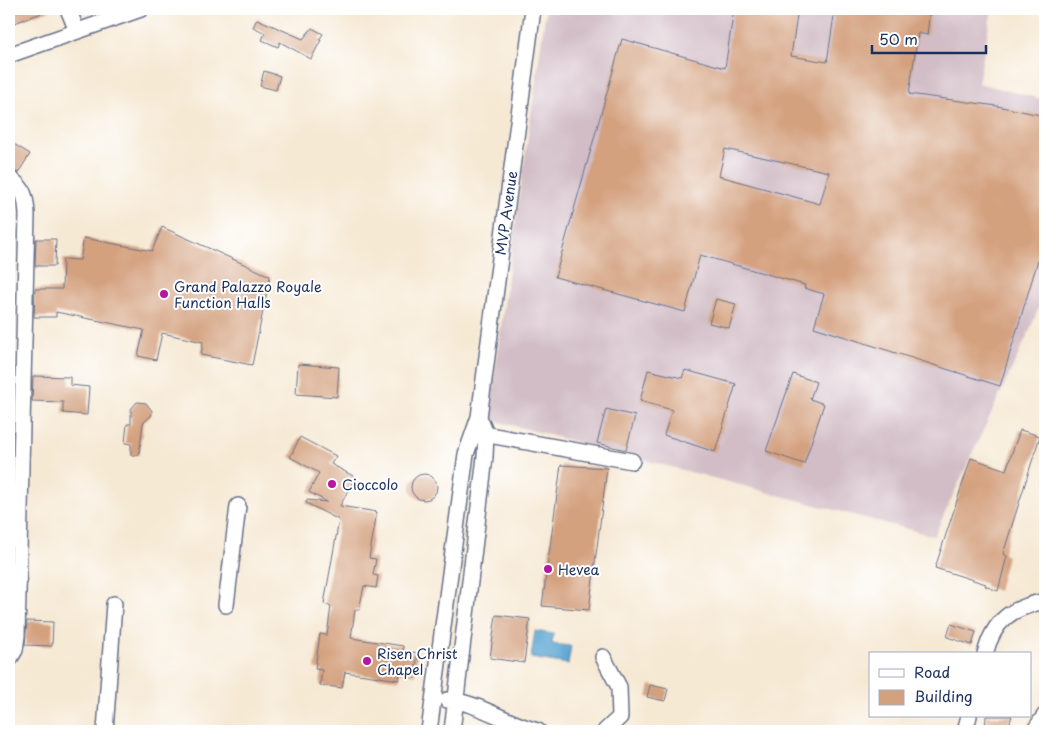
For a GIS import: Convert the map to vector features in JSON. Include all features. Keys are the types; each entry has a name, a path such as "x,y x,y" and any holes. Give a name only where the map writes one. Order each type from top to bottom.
{"street":[{"path":"68,9 77,31"},
{"path":"9,55 141,9"},
{"name":"MVP Avenue","path":"452,731 485,457 480,428 533,9"},
{"path":"9,178 20,185 24,192 27,208 17,636 14,650 9,660"},
{"path":"480,428 632,461"},
{"name":"MVP Avenue","path":"429,731 466,454 480,428"},
{"path":"466,454 485,457"},
{"path":"226,605 238,506"},
{"path":"986,652 997,626 1011,612 1045,600"},
{"path":"105,731 114,604"},
{"path":"441,630 464,633"},
{"path":"603,657 619,688 620,717 605,731"},
{"path":"433,699 456,700 538,731"},
{"path":"1034,731 1045,715"},
{"path":"965,731 968,718"}],"shaded area":[{"path":"546,9 992,9 978,83 1045,100 1045,292 1029,332 934,536 488,419"}],"water":[{"path":"535,631 553,634 552,644 571,646 568,664 531,658"}],"building":[{"path":"9,9 49,9 50,10 9,25"},
{"path":"734,9 798,9 791,56 827,62 835,9 930,9 927,35 918,33 909,94 997,106 1045,116 1045,237 1000,386 814,327 824,294 804,288 805,285 700,255 685,312 555,277 622,39 725,68","holes":["725,149 829,172 820,204 719,176"]},
{"path":"257,19 303,39 312,28 323,34 311,59 280,42 278,47 262,40 265,33 253,27"},
{"path":"264,71 280,76 276,90 260,86"},
{"path":"9,141 30,154 18,173 9,169"},
{"name":"Grand Palazzo Royale Function Halls","path":"162,227 270,276 252,365 201,355 203,342 162,333 156,360 138,356 144,330 56,312 56,317 34,317 35,289 62,289 63,259 80,260 84,238 152,251"},
{"path":"36,239 56,239 55,266 35,266"},
{"path":"716,299 736,304 729,328 709,323"},
{"path":"298,364 339,367 337,397 296,394"},
{"path":"648,370 682,378 685,370 736,384 715,452 664,435 672,410 640,401"},
{"path":"793,374 816,382 810,399 824,404 804,464 766,451"},
{"path":"33,376 70,377 70,385 89,387 87,415 63,413 63,402 32,401"},
{"path":"137,402 146,403 152,411 151,416 143,423 139,455 131,455 131,444 125,443 127,424 131,424 131,409"},
{"path":"606,409 635,416 626,450 597,443"},
{"path":"1020,430 1040,436 1003,554 1007,556 998,591 985,586 986,584 935,568 971,458 1006,470"},
{"path":"300,437 336,456 331,464 355,477 340,506 377,512 369,558 376,559 373,575 378,576 376,588 364,586 359,610 355,610 351,638 403,646 403,651 418,653 415,675 400,672 399,680 345,672 342,688 320,685 322,670 315,669 320,634 327,635 331,606 324,604 339,520 306,503 307,500 327,502 309,492 319,473 290,457"},
{"path":"561,465 607,468 589,610 542,606"},
{"path":"424,474 434,477 437,487 434,497 424,500 414,497 411,487 414,477"},
{"path":"496,615 530,619 524,663 490,658"},
{"path":"27,621 53,622 52,646 25,645"},
{"path":"951,624 976,632 972,645 947,637"},
{"path":"650,685 668,689 665,701 647,697"},
{"path":"986,718 1011,718 1007,731 985,730"}],"place":[{"name":"Grand Palazzo Royale Function Halls","path":"164,294"},
{"name":"Cioccolo","path":"332,484"},
{"name":"Hevea","path":"548,569"},
{"name":"Risen Christ Chapel","path":"367,661"}]}
